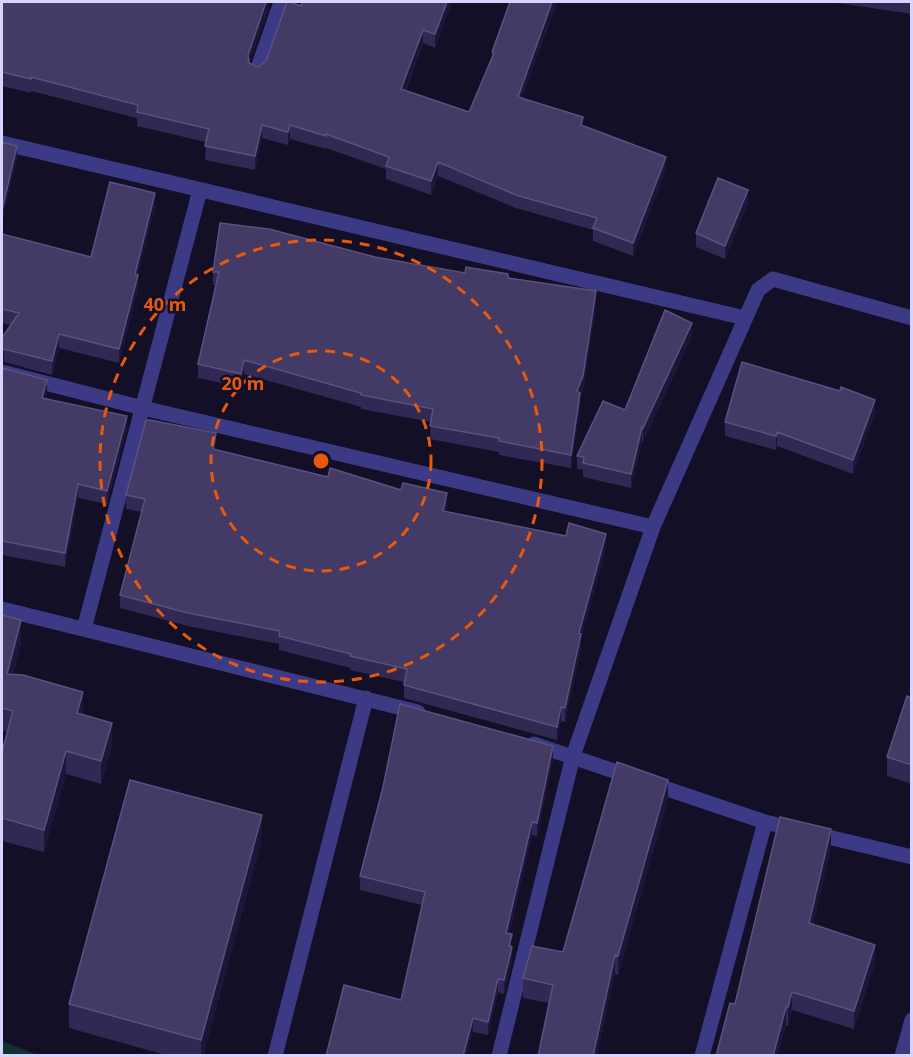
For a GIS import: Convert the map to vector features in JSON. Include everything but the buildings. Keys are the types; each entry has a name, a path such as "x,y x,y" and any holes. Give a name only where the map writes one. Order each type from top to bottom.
{"street":[{"path":"257,71 281,2"},
{"path":"2,143 745,318"},
{"path":"84,629 200,190"},
{"path":"499,1056 573,756 653,527 758,290 773,279 912,318"},
{"path":"2,372 143,408 653,527"},
{"path":"2,609 433,716"},
{"path":"275,1056 366,698"},
{"path":"523,741 765,822 912,857"},
{"path":"702,1056 765,822"},
{"path":"902,1056 912,1020"}],"green space":[{"path":"2,1041 38,1055 2,1055"}]}
